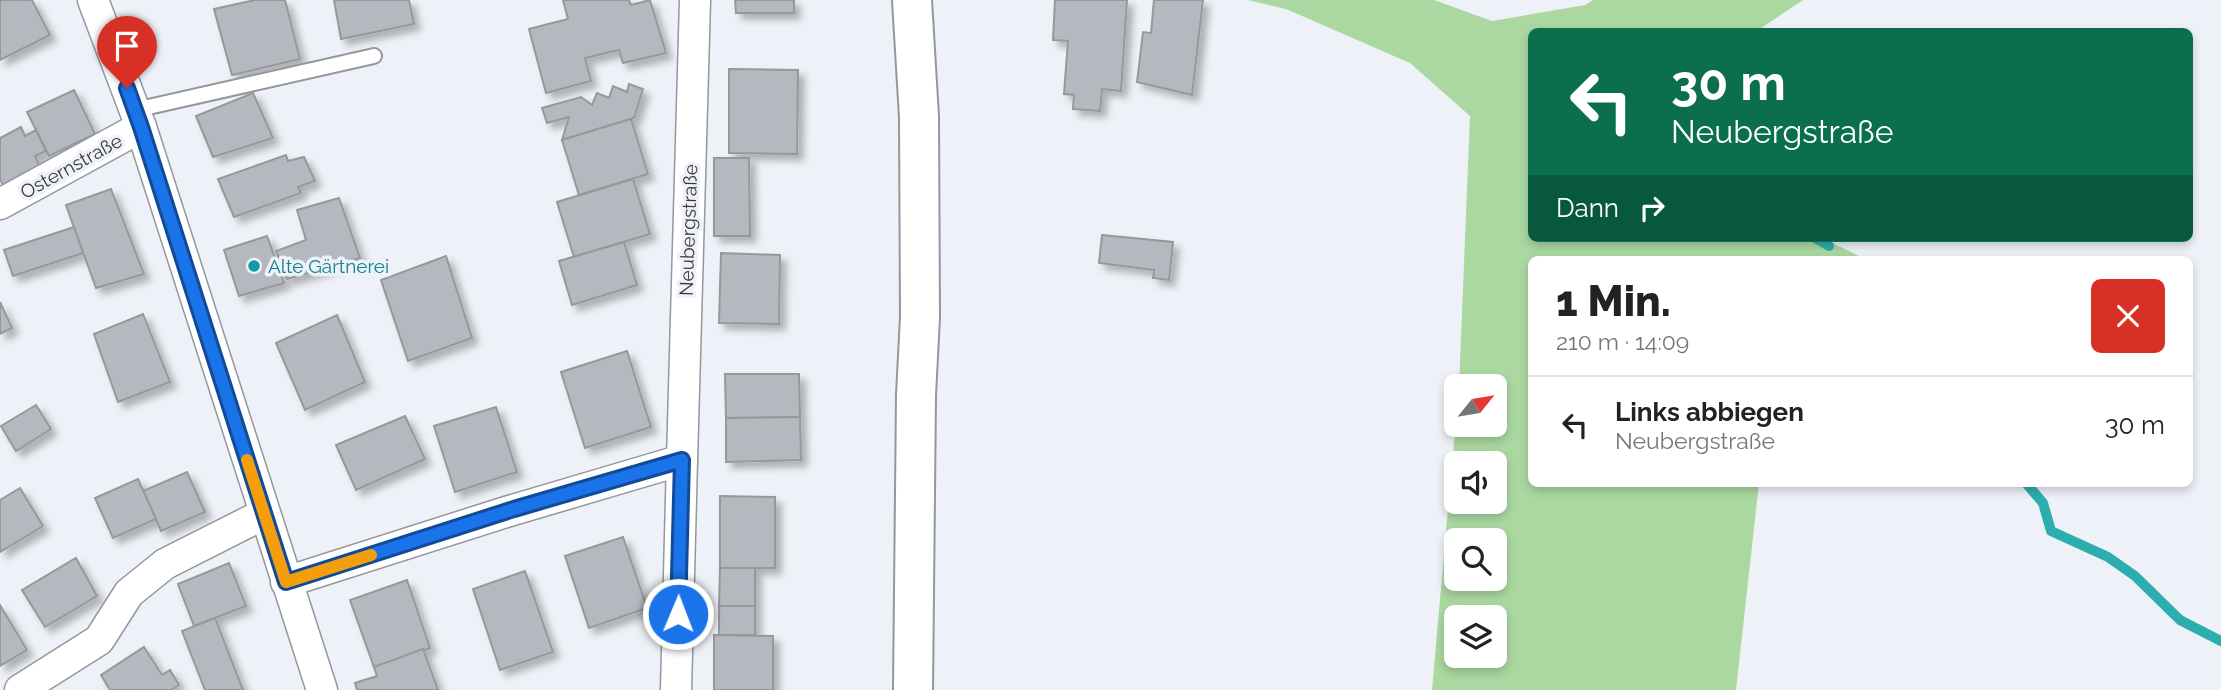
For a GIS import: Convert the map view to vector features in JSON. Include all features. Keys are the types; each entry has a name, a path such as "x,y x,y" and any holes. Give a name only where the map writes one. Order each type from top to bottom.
{"main road":[{"path":"912,0 919,117 920,317 916,395 913,690"}],"street":[{"path":"93,0 138,118 322,690"},
{"name":"Neubergstraße","path":"676,690 695,0"},
{"name":"Osternstraße","path":"0,205 138,118"},
{"path":"286,582 514,509 682,460"},
{"path":"20,690 99,640 129,593 165,564 264,514"}],"lane":[{"path":"138,118 374,56"}],"green space":[{"path":"1248,0 1434,0 1492,21 1585,5 1593,0 1803,0 1761,28 1528,28 1528,242 1830,242 1859,256 1528,256 1528,487 1759,487 1736,690 1432,690 1444,554 1444,591 1507,591 1507,528 1446,528 1448,514 1507,514 1507,451 1453,451 1454,438 1507,438 1507,374 1460,374 1470,116 1410,63 1286,9"}],"building":[{"path":"32,0 50,35 0,60 0,1"},
{"path":"255,0 285,0 300,59 232,75 214,9"},
{"path":"334,0 409,0 414,24 341,39"},
{"path":"563,0 629,0 631,5 650,0 666,53 623,63 619,50 585,58 591,81 546,93 529,29 568,19"},
{"path":"735,0 794,0 794,13 736,13"},
{"path":"1055,0 1127,0 1121,91 1102,89 1100,111 1073,109 1074,95 1064,94 1068,41 1053,40"},
{"path":"1154,0 1203,0 1192,95 1137,82 1143,32 1151,33"},
{"path":"729,69 798,70 797,154 729,153"},
{"path":"629,84 643,89 634,118 562,140 569,117 547,123 542,108 581,97 592,105 597,93 609,98 613,86 627,92"},
{"path":"74,90 95,134 49,156 27,112"},
{"path":"253,93 273,138 213,157 196,116"},
{"path":"631,119 648,174 579,195 562,140"},
{"path":"21,127 25,136 36,130 46,151 35,156 40,167 3,185 0,179 0,138"},
{"path":"286,155 288,161 304,157 315,181 298,187 301,193 234,217 218,179"},
{"path":"714,158 749,158 750,236 714,236"},
{"path":"633,179 650,234 574,257 557,202"},
{"path":"111,189 144,274 96,288 66,205"},
{"path":"339,198 360,258 287,279 276,251 306,240 297,210"},
{"path":"74,227 83,253 13,276 4,250"},
{"path":"1102,235 1173,242 1169,280 1153,278 1154,270 1099,263"},
{"name":"Alte Gärtnerei","path":"267,236 284,283 239,296 224,250"},
{"path":"624,242 637,285 572,305 559,261"},
{"path":"721,253 780,255 779,324 719,323"},
{"path":"446,256 472,338 408,361 381,280"},
{"path":"0,302 12,328 0,334"},
{"path":"143,314 170,382 118,402 94,334"},
{"path":"337,315 365,382 305,410 276,343"},
{"path":"627,351 651,427 585,448 561,372"},
{"path":"725,374 799,374 800,417 726,418"},
{"path":"36,405 51,429 16,451 1,426"},
{"path":"496,407 517,472 455,492 434,426"},
{"path":"405,416 425,459 356,490 336,445"},
{"path":"800,417 801,460 726,462 726,418"},
{"path":"187,472 205,512 161,531 143,491"},
{"path":"138,479 156,519 113,538 95,498"},
{"path":"20,488 43,526 0,552 0,500"},
{"path":"720,496 775,497 775,568 720,568"},
{"path":"623,537 647,608 589,628 565,556"},
{"path":"76,558 97,596 45,627 22,590"},
{"path":"229,563 246,606 194,626 178,584"},
{"path":"720,568 755,568 755,606 719,606"},
{"path":"525,571 553,652 500,670 473,589"},
{"path":"407,580 430,648 374,667 350,600"},
{"path":"0,605 27,650 0,666"},
{"path":"719,606 755,606 755,635 719,635"},
{"path":"215,618 243,690 205,690 182,631"},
{"path":"714,635 773,636 773,690 714,690"},
{"path":"144,647 162,675 170,670 179,685 171,690 110,690 101,675"},
{"path":"423,649 438,690 357,690 355,683 377,676 374,667"}],"waterway":[{"path":"1822,242 1829,246"},
{"path":"2029,487 2043,503 2051,531 2108,557 2135,576 2180,620 2221,641"}],"slow traffic":[{"path":"247,460 286,582 371,555"}],"place":[{"name":"Alte Gärtnerei","path":"254,266"}],"route":[{"path":"127,88 286,582 514,509 682,460 678,614"}]}
